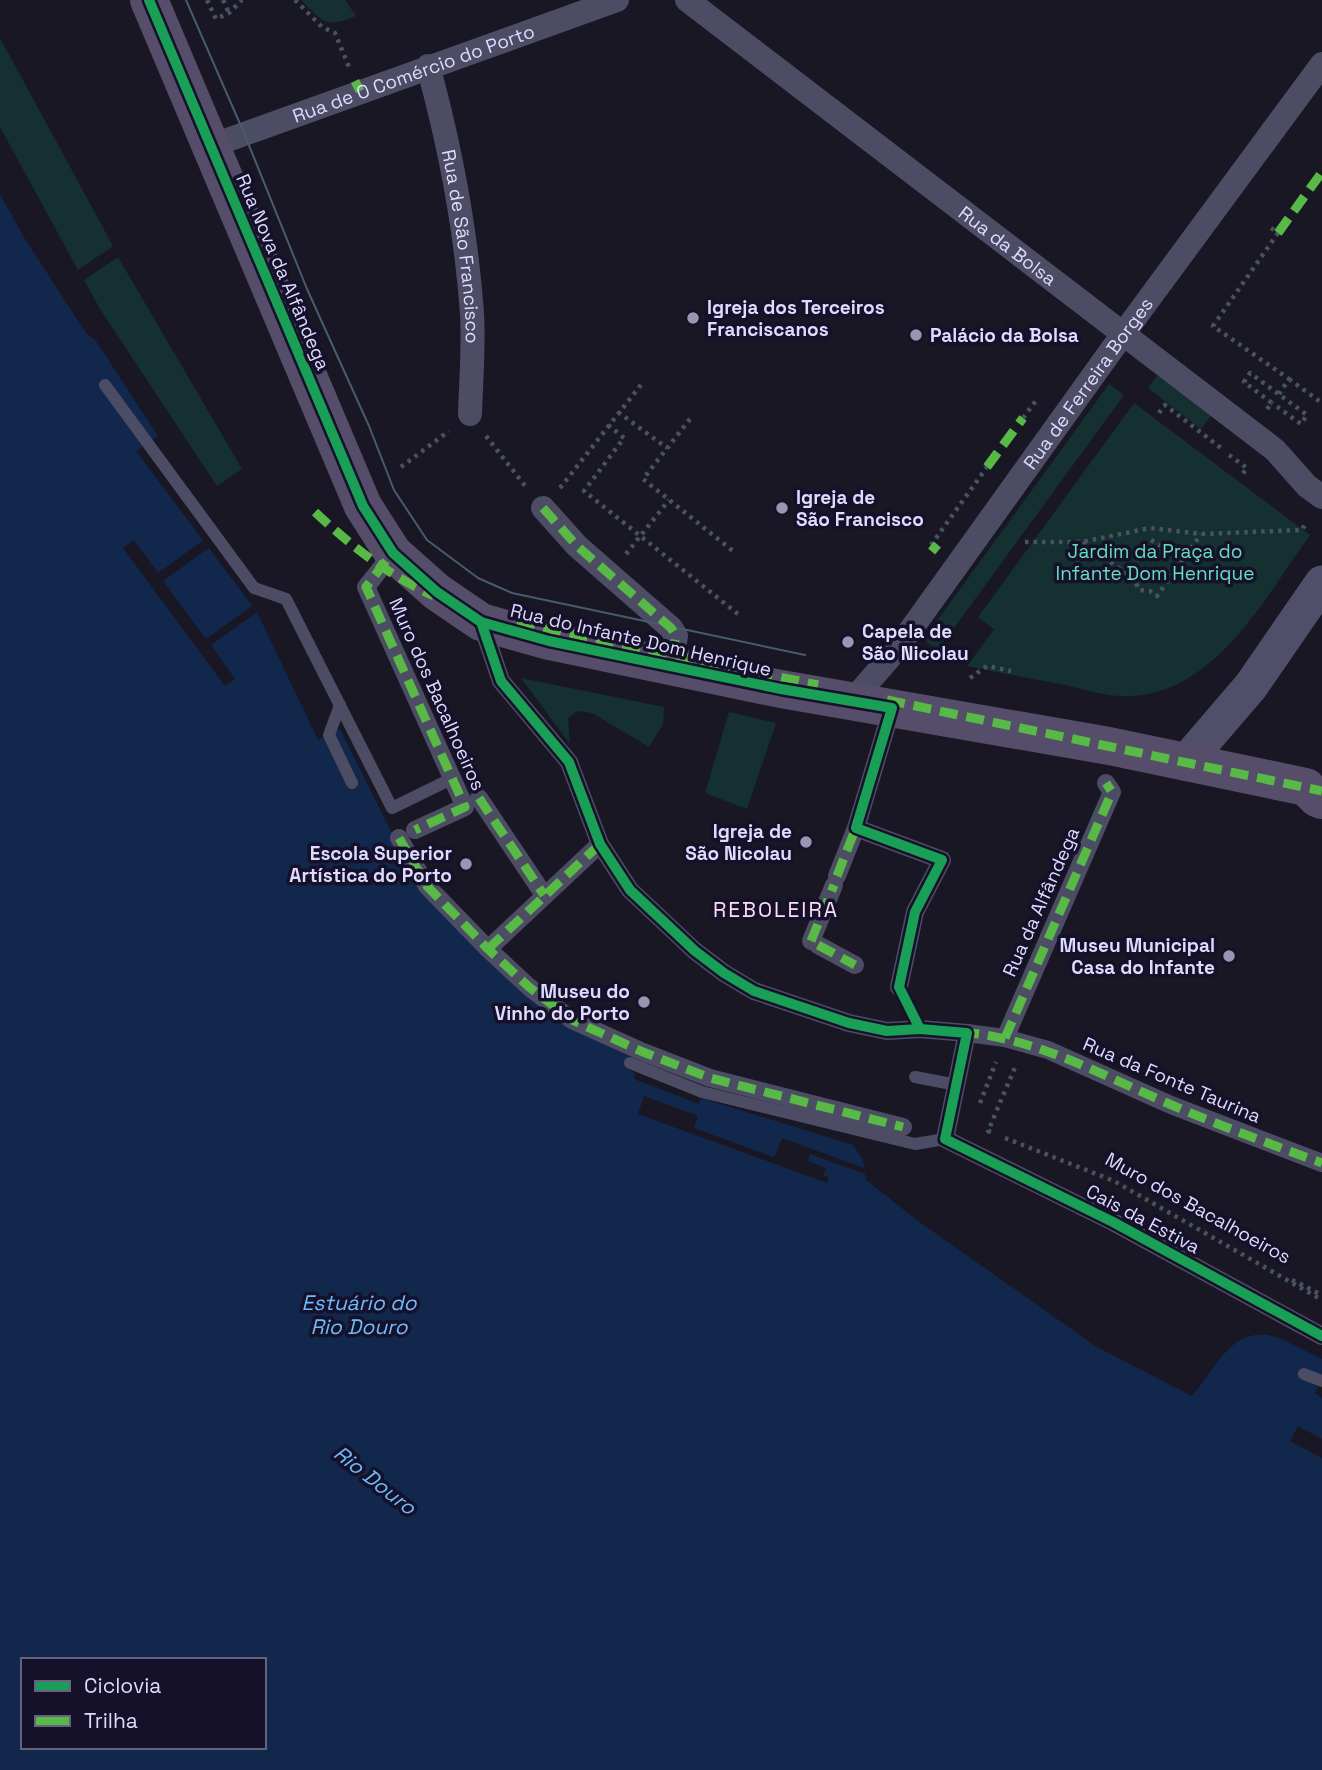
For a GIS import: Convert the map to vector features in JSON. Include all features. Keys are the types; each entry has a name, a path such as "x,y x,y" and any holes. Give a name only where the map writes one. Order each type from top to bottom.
{"main road":[{"name":"Rua Nova da Alfândega","path":"149,0 363,506 393,553"},
{"name":"Rua do Infante Dom Henrique","path":"393,553 437,592 481,622 549,641 781,690 1109,746 1317,788"},
{"path":"1185,763 1251,686 1322,583"}],"street":[{"name":"Rua de O Comércio do Porto","path":"211,146 357,86 431,74 617,0"},
{"name":"Rua da Bolsa","path":"687,0 1275,450 1307,486 1322,497"},
{"name":"Rua de Ferreira Borges","path":"852,701 897,649 1123,334 1322,64"},
{"name":"Rua de São Francisco","path":"431,74 447,93 473,225 471,232"},
{"name":"Rua de São Francisco","path":"431,74 452,172 471,302 470,414"},
{"path":"543,508 577,546 671,628 676,636 670,666"},
{"name":"Muro dos Bacalhoeiros","path":"393,553 366,587 465,807 407,834 427,886 529,987 572,1020 710,1078 903,1127"},
{"name":"Rua da Fonte Taurina","path":"481,622 501,681 569,762 600,844 630,890 695,951 724,973 754,991 849,1023 887,1031 920,1029 1005,1038 1048,1050 1171,1105 1322,1163"},
{"path":"858,967 814,943 856,828 892,708"},
{"name":"Rua da Alfândega","path":"1005,1038 1112,792 1106,783"},
{"path":"479,798 544,895"},
{"path":"856,828 942,860 915,912 899,987"},
{"path":"488,948 600,844"},
{"path":"946,1139 967,1033"},
{"name":"Cais da Estiva","path":"946,1139 1113,1222 1322,1336"}],"lane":[{"path":"104,385 254,588 286,599 392,808 451,779"},
{"path":"340,705 329,735 352,783"},
{"path":"630,1063 702,1092 915,1144 946,1139"},
{"path":"915,1077 957,1085"},
{"path":"1304,1374 1322,1381"}],"path":[{"path":"207,0 216,19 229,13 242,0"},
{"path":"223,0 229,13"},
{"path":"295,0 322,27 335,33 357,86"},
{"path":"1271,228 1278,233 1213,326 1322,402"},
{"path":"1250,373 1307,415 1301,424 1272,403 1244,382 1250,373"},
{"path":"1279,394 1289,379"},
{"path":"559,489 644,381"},
{"path":"1023,418 1038,398"},
{"path":"1267,409 1272,403"},
{"path":"1159,413 1165,405 1247,468 1241,476"},
{"path":"618,412 667,448"},
{"path":"401,467 470,414"},
{"path":"690,419 643,479 733,551"},
{"path":"608,425 624,438 583,491 738,614"},
{"path":"495,448 543,508"},
{"path":"931,545 987,467"},
{"path":"626,555 669,499"},
{"path":"1025,542 1082,542 1150,528 1201,534 1302,530 1305,524"},
{"path":"1150,528 1152,540 1158,545 1170,546 1174,556 1182,561"},
{"path":"1082,542 1134,579 1139,590 1150,591 1157,596 1201,534"},
{"path":"1127,575 1152,540"},
{"path":"970,678 987,666 1011,671"},
{"path":"968,1150 1005,1038"}],"green space":[{"path":"301,0 345,0 356,16 337,22 325,21"},
{"path":"0,38 113,246 78,270 0,127"},
{"path":"118,257 242,469 217,486 100,309 84,280"},
{"path":"1159,373 1212,414 1201,429 1148,388"},
{"name":"Jardim da Praça do Infante Dom Henrique","path":"1109,384 1124,395 938,650 923,640"},
{"name":"Jardim da Praça do Infante Dom Henrique","path":"1134,403 1310,535 1232,642 1208,664 1181,682 1152,693 1119,696 967,666 994,629 978,617"},
{"path":"521,678 664,707 663,724 649,747 592,713 577,711 568,718 570,744"},
{"path":"729,712 776,723 747,809 705,793"}],"water":[{"name":"Estuário do Rio Douro","path":"0,194 25,239 86,333 96,341 158,436 136,451 257,612 318,740 340,729 420,889 567,1023 632,1058 628,1069 635,1073 634,1079 699,1104 701,1098 853,1145 863,1160 866,1180 918,1221 1097,1347 1192,1396 1232,1346 1254,1335 1279,1338 1322,1359 1322,1378 1315,1393 1322,1398 1322,1770 0,1770"}],"pier":[{"path":"205,539 210,547 163,581 206,639 252,606 257,612 211,645 235,679 225,686 123,548 134,540 158,573"},
{"path":"644,1096 698,1116 694,1128 774,1157 782,1138 864,1168 865,1174 810,1154 808,1161 826,1168 823,1175 829,1177 827,1183 638,1114"},
{"path":"1298,1426 1322,1439 1322,1458 1290,1441"}],"tram line":[{"path":"186,0 394,490 427,540 478,578 512,593 805,655"}],"marked path":[{"path":"355,81 360,91"},
{"path":"1278,233 1322,172"},
{"path":"987,467 1023,418"},
{"path":"543,508 577,546 671,628 676,636 671,662"},
{"path":"315,512 371,559 434,596"},
{"path":"931,545 938,551"},
{"path":"386,561 366,587 465,807 415,830"},
{"path":"517,622 818,685"},
{"path":"887,700 1322,791"},
{"path":"1005,1038 1112,792 1106,783"},
{"path":"479,798 544,895"},
{"path":"837,876 858,822"},
{"path":"399,838 427,886 529,987 572,1020 710,1078 903,1127"},
{"path":"488,949 600,844"},
{"path":"811,941 834,885"},
{"path":"818,945 855,965"},
{"path":"961,1032 1041,1049 1205,1119 1322,1163"}],"cycle path":[{"path":"149,0 363,506 393,553 437,592 481,622 549,641 781,689 892,708 856,828 942,860 915,912 899,987 920,1029"},
{"path":"481,622 501,681 569,762 600,844 630,890 695,951 754,991 849,1023 887,1031 920,1029 967,1033 945,1139 1113,1222 1322,1336"}],"place":[{"name":"Igreja dos Terceiros Franciscanos","path":"693,318"},
{"name":"Palácio da Bolsa","path":"916,335"},
{"name":"Igreja de São Francisco","path":"782,508"},
{"name":"Capela de São Nicolau","path":"848,642"},
{"name":"Igreja de São Nicolau","path":"806,842"},
{"name":"Escola Superior Artística do Porto","path":"466,864"},
{"name":"Museu Municipal Casa do Infante","path":"1229,956"},
{"name":"Museu do Vinho do Porto","path":"644,1002"}],"district":[{"name":"REBOLEIRA","path":"776,909"}],"water label":[{"name":"Rio Douro","path":"375,1480"}]}
